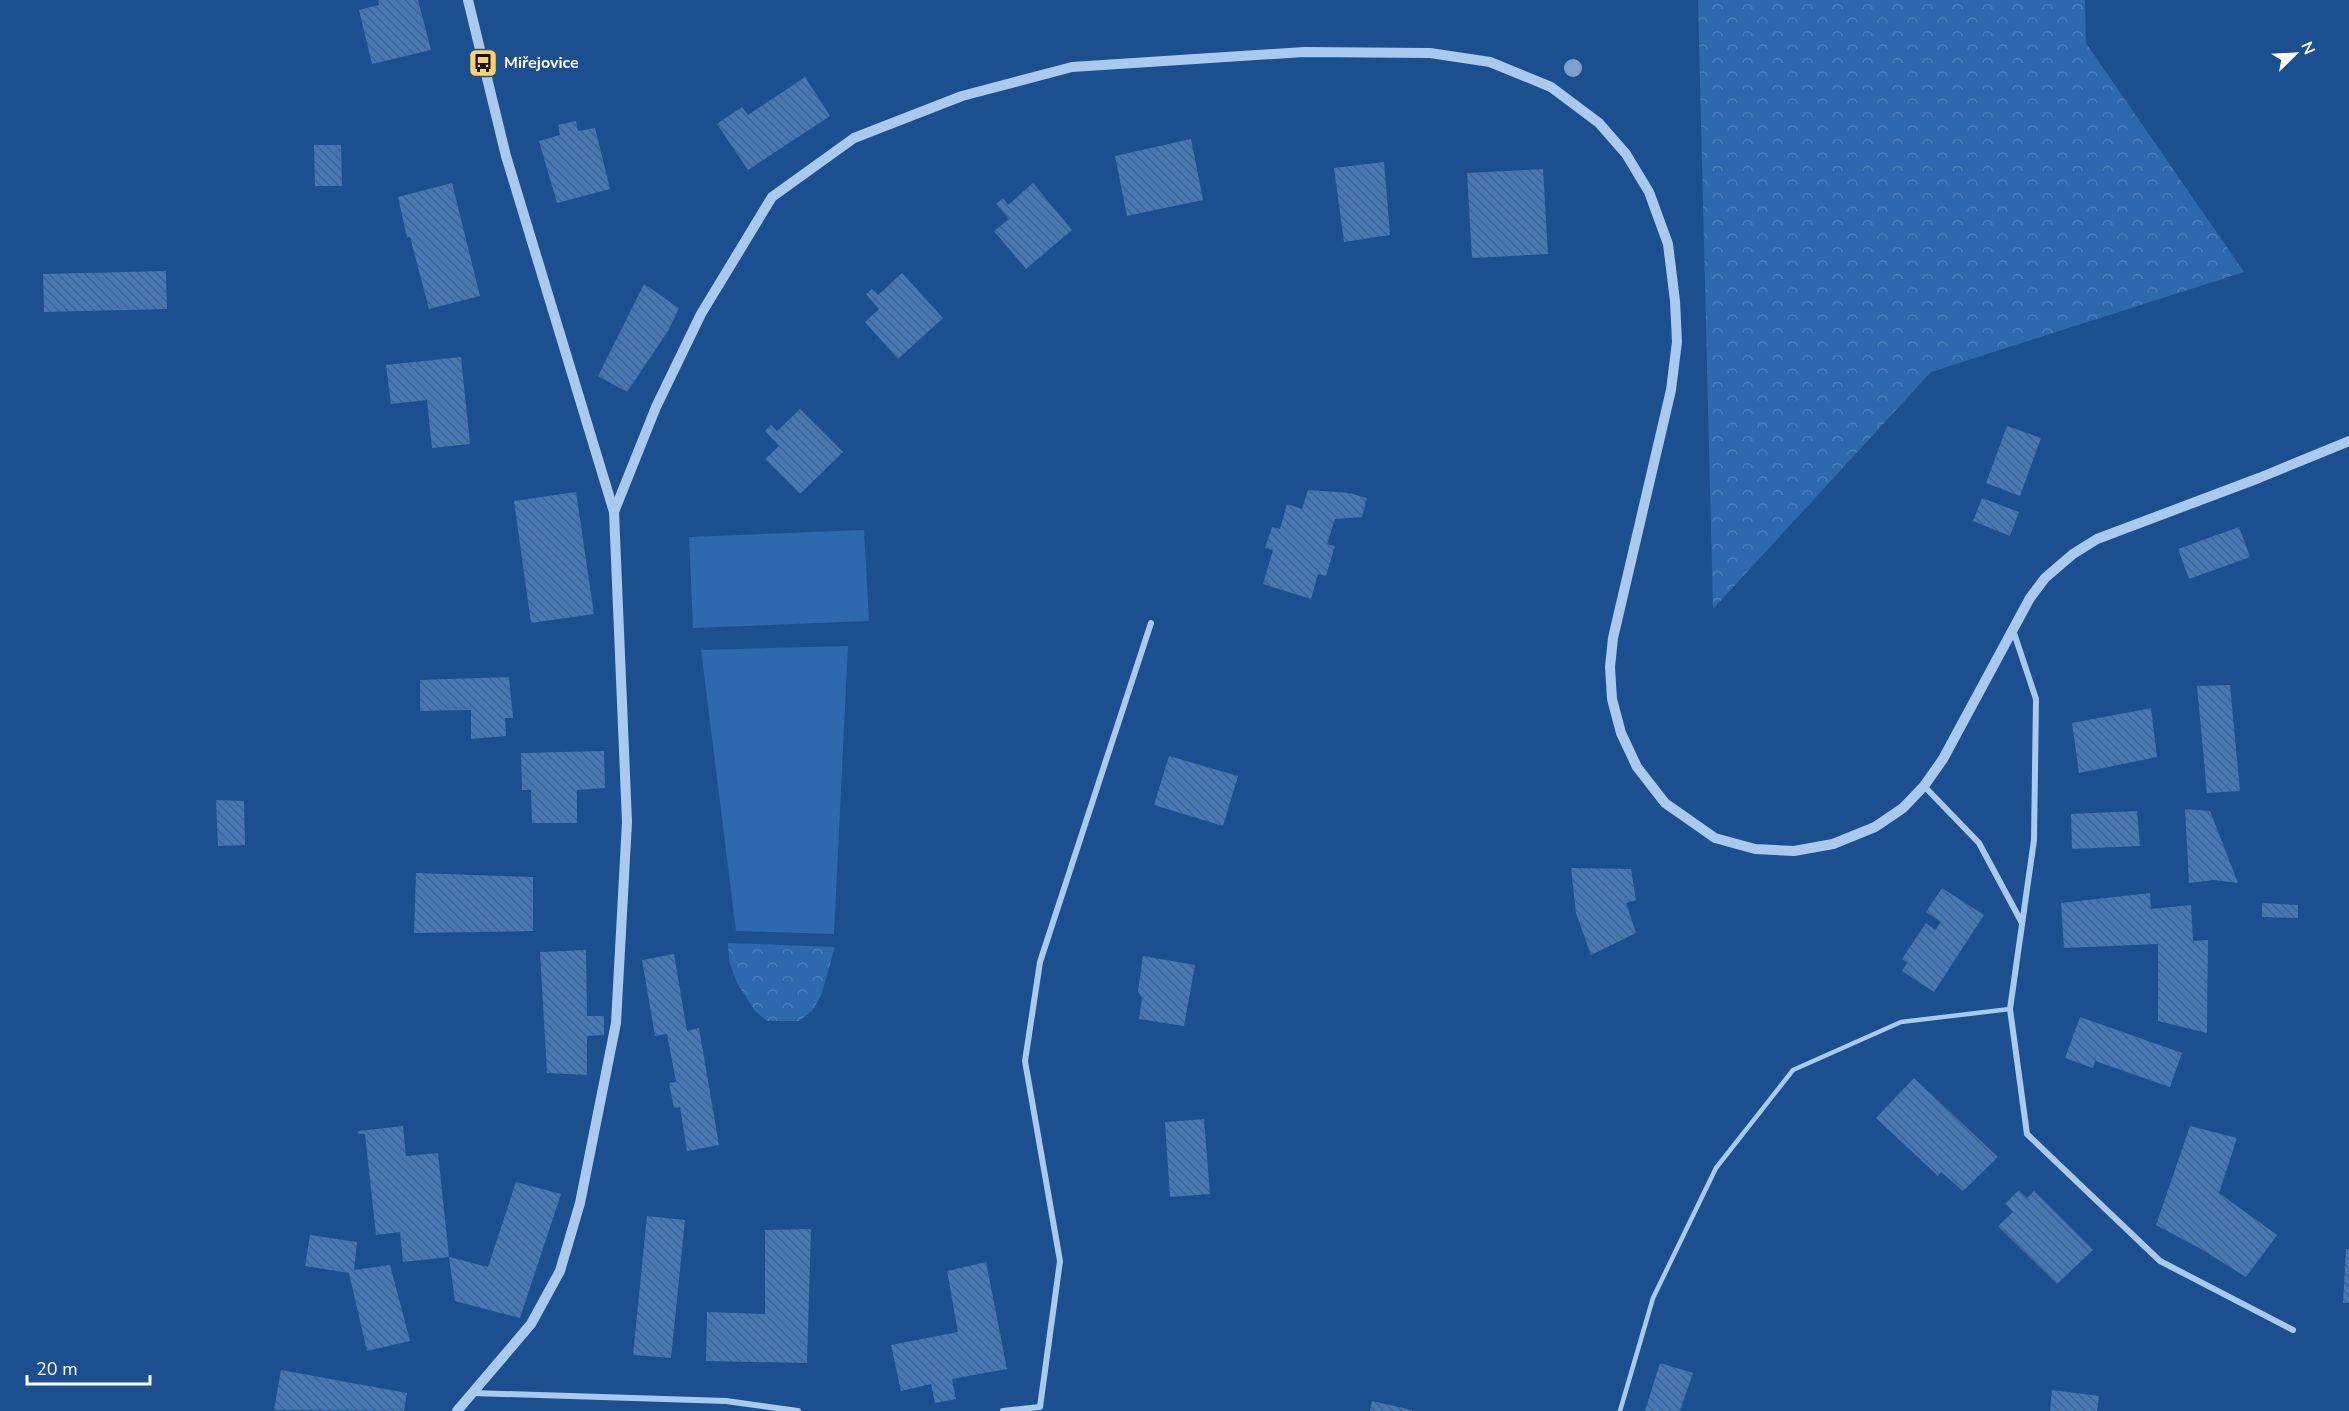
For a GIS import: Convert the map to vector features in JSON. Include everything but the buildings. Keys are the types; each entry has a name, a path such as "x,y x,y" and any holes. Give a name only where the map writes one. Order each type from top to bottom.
{"street":[{"path":"457,1411 531,1324 560,1270 580,1203 616,1023 627,822 614,512 506,156 468,0"},
{"path":"614,512 657,407 701,314 772,197 854,138 962,96 1072,67 1304,52 1430,53 1490,62 1551,87 1599,123 1626,154 1649,192 1668,244 1677,342 1671,390 1613,638 1610,668 1612,699 1621,733 1637,767 1665,803 1715,838 1755,849 1794,850 1833,844 1875,827 1903,807 1924,786 1943,759 2030,598 2045,578 2073,554 2097,539 2259,478 2349,441"},
{"path":"1003,1411 1040,1407 1060,1261 1025,1061 1040,962 1151,623"},
{"path":"2013,629 2036,699 2034,840 2010,1009 2027,1134 2160,1262 2293,1330"},
{"path":"1924,786 1979,843 2022,922"},
{"path":"472,1393 726,1401 798,1411"}],"lane":[{"path":"1620,1411 1653,1298 1716,1168 1793,1070 1901,1022 2010,1009"}],"green space":[{"path":"1698,0 2085,0 2086,43 2244,272 1931,372 1713,609"},
{"path":"864,530 869,621 693,628 689,537"},
{"path":"848,646 834,934 736,931 701,650"},
{"path":"728,943 835,947 821,996 812,1011 799,1021 767,1021 755,1011 737,983 729,961"}],"place":[{"name":"Miřejovice","path":"483,63"}]}
